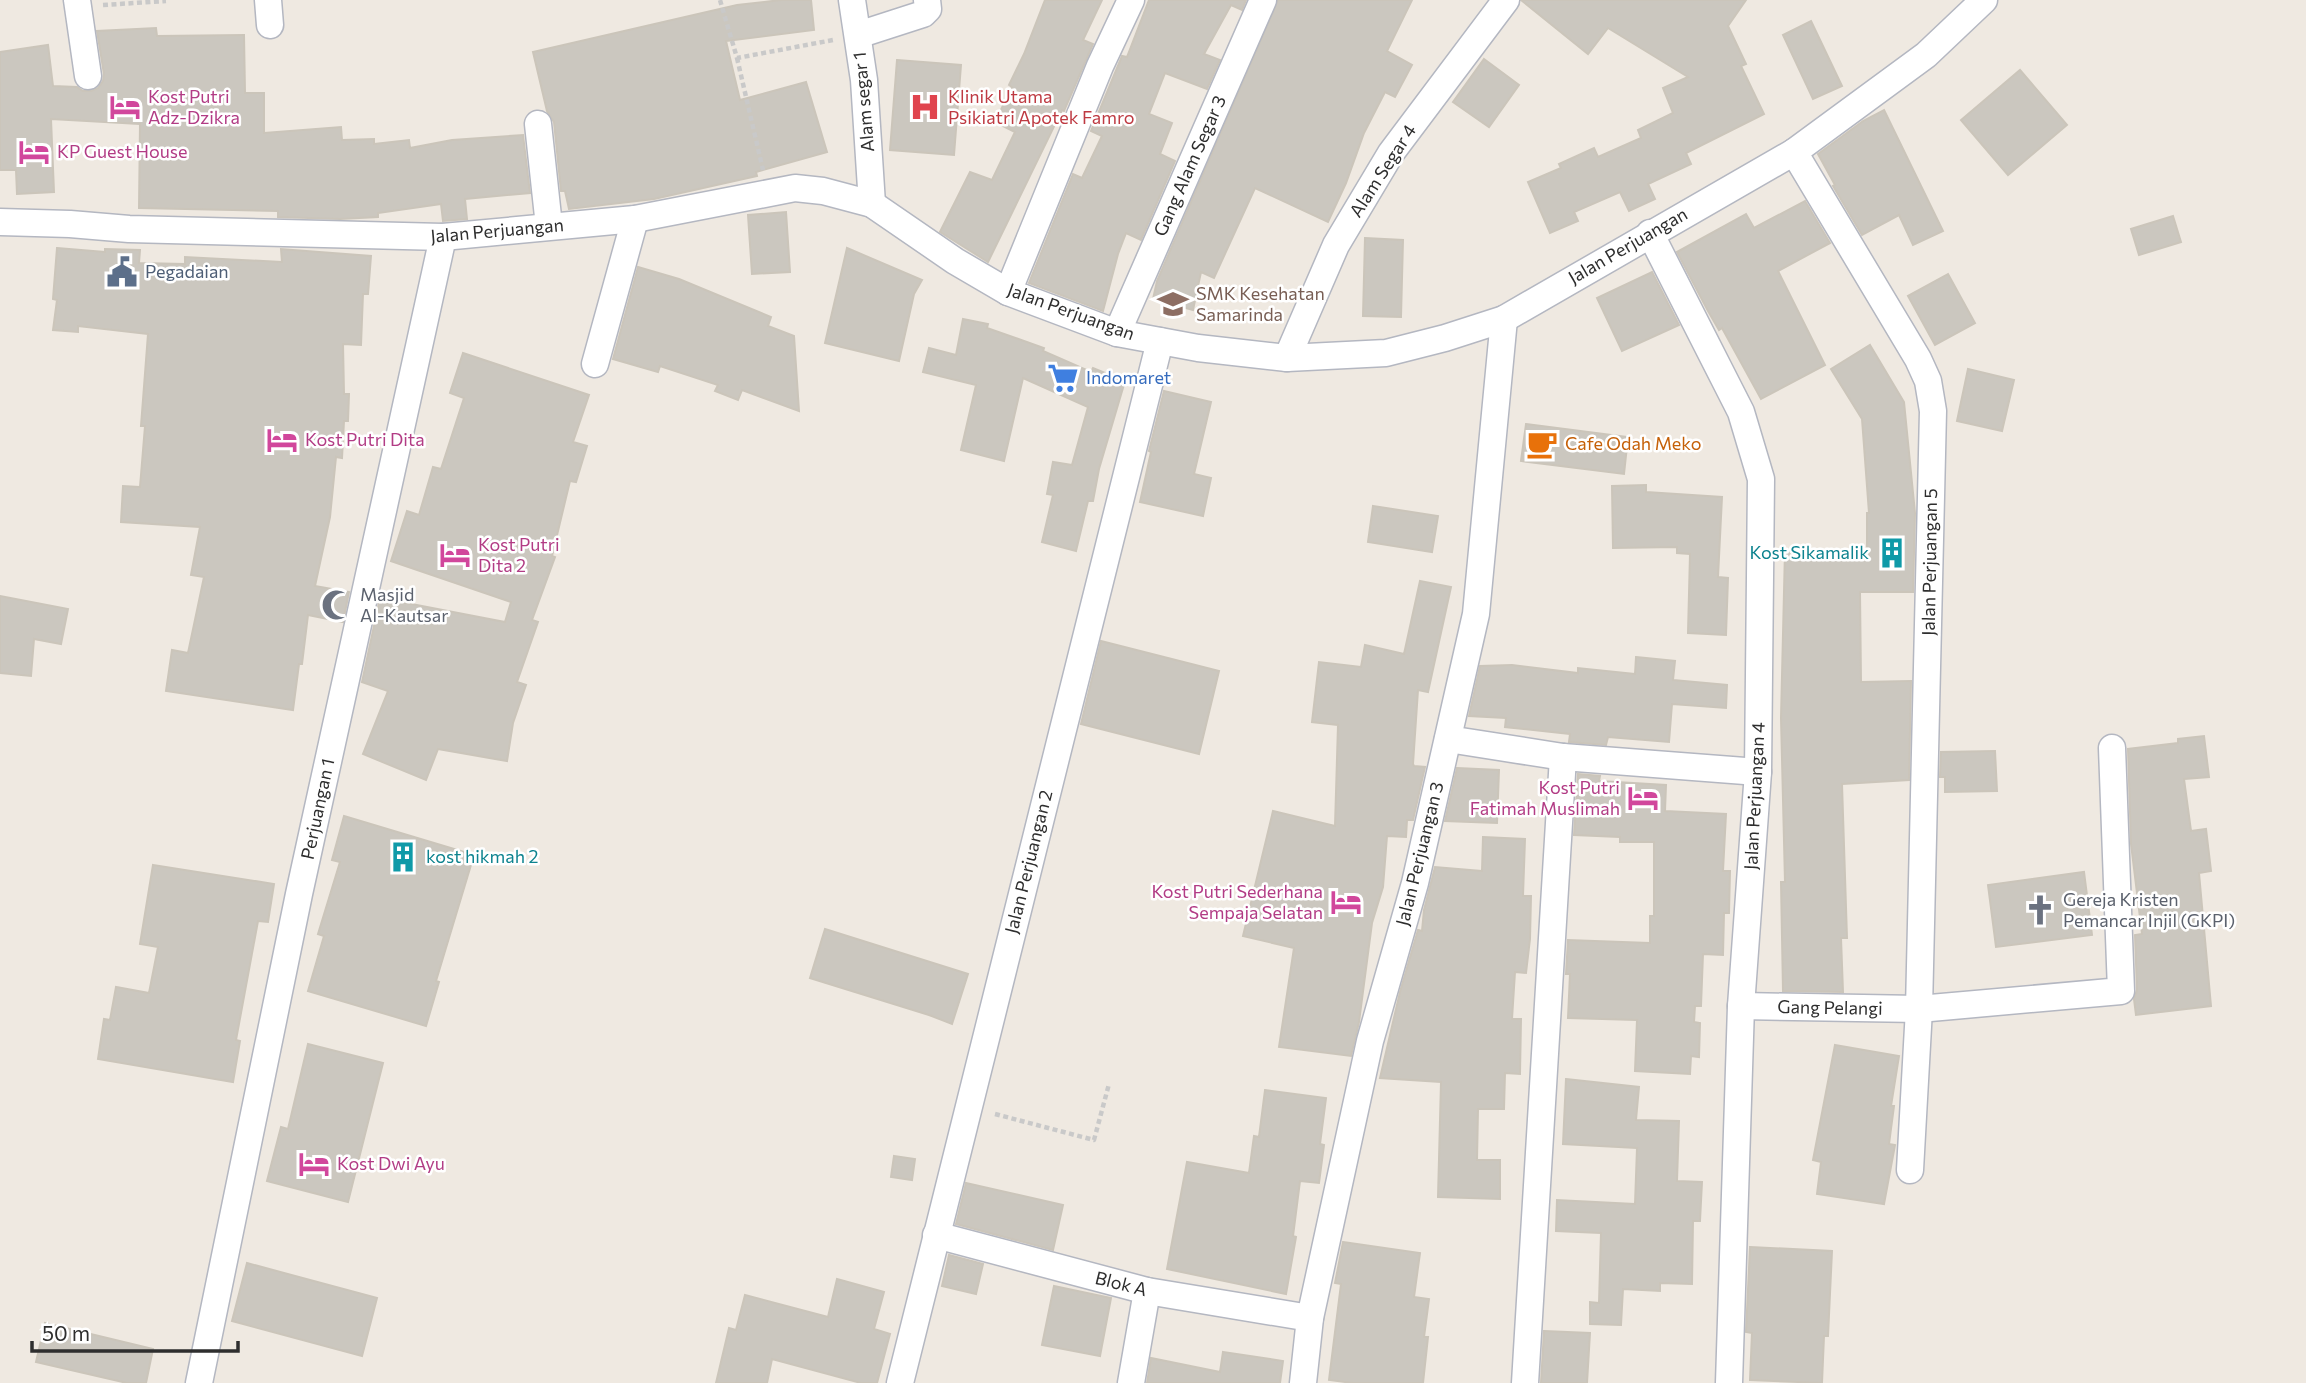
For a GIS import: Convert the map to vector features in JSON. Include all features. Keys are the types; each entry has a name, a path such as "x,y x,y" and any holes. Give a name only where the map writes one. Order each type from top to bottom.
{"street":[{"name":"Alam segar 1","path":"852,0 864,80 872,204"},
{"path":"858,35 923,14 928,9 928,0"},
{"path":"1008,292 1100,66 1131,0"},
{"name":"Gang Alam Segar 3","path":"1116,333 1263,0"},
{"name":"Alam Segar 4","path":"1287,358 1336,245 1391,152 1506,0"},
{"name":"Jalan Perjuangan","path":"0,222 143,229 443,237 635,219 768,191 795,188 872,204 955,261 1008,292 1116,333 1233,353 1287,358 1385,353 1504,319 1794,152 1926,55 1984,0"},
{"path":"77,3 88,76"},
{"path":"538,124 549,226"},
{"name":"Jalan Perjuangan 5","path":"1794,152 1918,359 1928,381 1933,411 1919,1009 1910,1170"},
{"path":"595,363 635,219"},
{"name":"Jalan Perjuangan 4","path":"1650,233 1741,412 1761,479 1758,772 1741,1006 1729,1383"},
{"name":"Perjuangan 1","path":"199,1383 299,894 443,237"},
{"name":"Jalan Perjuangan 3","path":"1303,1383 1310,1318 1370,1041 1415,883 1476,614 1504,319"},
{"name":"Jalan Perjuangan 2","path":"900,1383 1160,341"},
{"path":"1448,739 1563,757 1758,772"},
{"name":"Gang Pelangi","path":"1741,1006 1919,1009 2121,991 2112,748"},
{"path":"1525,1383 1563,757"},
{"name":"Blok A","path":"936,1235 1147,1291 1310,1318"},
{"path":"1131,1383 1147,1291"}],"path":[{"path":"720,0 737,58 768,191"},
{"path":"77,3 166,1"},
{"path":"737,58 858,35"},
{"path":"968,1107 1094,1140 1109,1084"}],"building":[{"path":"811,0 814,30 726,41 740,100 806,82 827,152 756,172 757,176 654,199 569,209 565,191 561,191 554,122 547,111 533,52 737,5"},
{"path":"1045,0 1102,0 1083,40 1093,44 1064,111 1062,110 988,262 940,232 970,172 992,180 1015,132 995,122 1012,87 1009,85"},
{"path":"1149,0 1246,0 1242,10 1231,5 1204,54 1220,60 1207,89 1165,73 1149,114 1172,123 1160,154 1175,161 1141,240 1126,233 1103,311 1029,283 1073,174 1082,178 1102,136 1091,131 1122,56 1127,57"},
{"path":"1278,0 1412,0 1387,51 1412,65 1395,97 1385,92 1364,133 1328,222 1255,188 1214,278 1201,272 1193,310 1153,299 1157,281"},
{"path":"1521,0 1746,0 1728,26 1746,64 1741,66 1764,114 1686,153 1691,164 1648,184 1655,199 1629,211 1620,192 1574,212 1578,221 1550,233 1528,182 1561,168 1559,164 1594,148 1598,157 1641,138 1638,130 1673,113 1663,88 1688,77 1608,28 1588,54"},
{"path":"1811,21 1842,86 1813,99 1783,35"},
{"path":"156,28 157,36 244,35 245,93 264,93 264,133 341,127 342,140 374,139 374,144 409,140 410,148 452,140 523,135 530,193 465,199 467,219 443,221 441,204 378,213 378,217 340,219 278,217 278,211 139,208 140,124 51,119 54,192 17,194 16,170 0,170 0,52 48,45 53,86 77,87 83,91 91,91 98,88 104,74 97,31"},
{"path":"1484,59 1519,85 1489,127 1453,102"},
{"name":"Klinik Utama Psikiatri Apotek Famro","path":"897,60 961,65 954,155 890,150"},
{"path":"2020,70 2067,125 2008,175 1961,120"},
{"path":"1884,110 1943,231 1913,245 1899,215 1862,235 1818,154 1863,121"},
{"path":"1805,201 1830,243 1778,271 1825,365 1761,399 1722,328 1719,330 1708,311 1677,252 1746,214 1754,228"},
{"path":"786,212 790,272 752,274 748,215"},
{"path":"2173,216 2181,242 2139,255 2131,229"},
{"path":"1365,238 1403,240 1401,317 1363,316"},
{"path":"57,248 105,252 105,249 140,250 139,263 185,264 185,257 282,262 281,249 371,256 368,294 363,294 361,345 343,344 344,394 349,394 348,421 344,421 342,458 336,457 330,517 315,586 349,592 343,622 308,615 293,710 166,691 172,650 188,653 204,577 191,575 200,527 121,522 123,486 140,487 145,426 141,426 148,334 78,326 78,332 53,330 57,300 53,299"},
{"path":"847,248 922,280 914,294 899,361 825,343"},
{"path":"638,267 679,279 771,317 768,326 794,336 799,411 742,390 738,400 715,391 718,385 660,366 658,372 613,359"},
{"path":"1652,272 1679,325 1622,351 1597,298"},
{"path":"1948,274 1975,323 1935,345 1908,296"},
{"path":"963,319 988,324 987,328 1044,348 1043,351 1091,372 1093,368 1125,381 1099,469 1093,501 1088,501 1076,551 1042,542 1053,495 1047,494 1053,462 1072,465 1088,407 1023,378 1004,461 961,450 976,385 923,372 929,348 956,355"},
{"path":"1870,345 1904,402 1915,513 1913,592 1860,592 1861,682 1911,681 1909,780 1842,784 1847,938 1841,938 1843,992 1783,991 1781,882 1785,882 1781,718 1785,550 1867,551 1869,513 1862,419 1831,369"},
{"path":"463,353 589,395 573,442 587,446 576,482 570,481 552,556 555,557 532,620 538,622 517,682 526,685 513,723 507,761 438,749 426,780 363,754 388,691 362,682 380,598 505,622 511,602 391,561 407,511 419,515 433,467 441,469 464,398 450,393"},
{"path":"1968,369 2014,380 2002,431 1957,421"},
{"path":"1164,391 1211,402 1194,474 1211,478 1203,516 1140,502"},
{"path":"1526,424 1628,437 1624,474 1521,461"},
{"path":"1646,485 1646,492 1722,497 1718,577 1728,578 1726,635 1688,633 1690,554 1677,553 1677,547 1613,548 1612,486"},
{"path":"1373,506 1438,516 1432,552 1368,542"},
{"path":"1420,581 1451,587 1428,692 1418,690 1413,764 1425,767 1413,820 1407,820 1406,837 1387,836 1383,887 1372,923 1359,1022 1351,1056 1279,1047 1294,948 1243,936 1273,811 1335,826 1338,725 1312,722 1319,662 1361,667 1365,645 1404,654"},
{"path":"0,596 68,609 61,644 34,639 31,676 0,673"},
{"path":"1101,641 1219,671 1199,754 1081,724"},
{"path":"1636,657 1675,661 1673,680 1727,685 1726,708 1672,704 1669,742 1608,737 1606,745 1569,742 1570,734 1505,727 1506,718 1469,716 1480,666 1512,665 1578,673 1578,668 1635,674"},
{"path":"2204,736 2209,777 2184,779 2191,831 2206,829 2211,871 2199,873 2211,1006 2136,1015 2135,935 2142,934 2131,844 2128,749 2178,743 2178,739"},
{"path":"1995,751 1997,791 1945,792 1945,777 1940,777 1941,752"},
{"path":"1457,768 1499,770 1497,823 1445,821"},
{"path":"1578,774 1600,776 1599,781 1666,785 1665,811 1726,814 1723,871 1730,871 1729,913 1724,913 1723,955 1703,954 1701,1006 1695,1006 1694,1022 1700,1023 1699,1057 1691,1056 1690,1074 1635,1071 1637,1020 1568,1018 1568,940 1650,943 1650,916 1654,916 1654,842 1620,842 1620,837 1574,835"},
{"path":"344,816 474,855 436,981 439,982 426,1026 308,991 324,936 318,934 340,862 332,860"},
{"path":"1483,837 1525,839 1523,896 1531,896 1530,939 1526,973 1515,972 1512,1019 1521,1019 1520,1074 1505,1073 1504,1109 1478,1109 1477,1160 1500,1160 1500,1199 1438,1197 1441,1082 1380,1078 1400,992 1418,930 1422,931 1424,910 1435,867 1482,871"},
{"path":"153,865 274,884 268,922 258,921 236,1040 240,1041 233,1082 98,1059 104,1019 110,1020 116,987 149,993 158,947 140,944"},
{"name":"Gereja Kristen Pemancar Injil (GKPI)","path":"2084,872 2092,935 1996,947 1988,885"},
{"path":"825,929 968,974 952,1024 810,978"},
{"path":"308,1044 383,1063 348,1202 267,1181 281,1127 288,1129"},
{"path":"1835,1045 1899,1056 1891,1106 1894,1106 1889,1144 1895,1145 1884,1204 1817,1194 1821,1162 1813,1160"},
{"path":"1566,1079 1639,1087 1636,1120 1679,1121 1677,1181 1702,1182 1700,1221 1693,1221 1692,1284 1660,1283 1660,1291 1623,1289 1621,1325 1590,1324 1590,1302 1599,1303 1601,1233 1556,1231 1557,1200 1635,1204 1637,1148 1563,1144"},
{"path":"1265,1090 1326,1098 1320,1144 1324,1145 1319,1183 1300,1181 1293,1236 1296,1237 1286,1294 1167,1269 1187,1162 1249,1173 1254,1136 1259,1137"},
{"path":"894,1156 915,1159 912,1180 891,1177"},
{"path":"966,1183 1063,1205 1053,1250 956,1224"},
{"path":"1343,1242 1420,1253 1414,1297 1429,1299 1424,1337 1428,1337 1423,1383 1353,1383 1329,1380 1341,1284 1335,1283"},
{"path":"1750,1247 1832,1251 1828,1336 1824,1336 1822,1383 1750,1380 1752,1333 1746,1332"},
{"path":"949,1255 983,1264 976,1294 942,1286"},
{"path":"247,1263 377,1298 362,1356 232,1321"},
{"path":"837,1279 884,1292 874,1329 890,1334 877,1383 861,1383 772,1359 767,1383 716,1383 729,1328 736,1330 745,1295 828,1317"},
{"path":"1054,1286 1111,1298 1100,1356 1042,1345"},
{"path":"45,1323 153,1349 146,1383 127,1383 36,1362"},
{"path":"1544,1331 1590,1333 1587,1383 1541,1383"},
{"path":"1223,1352 1283,1361 1280,1383 1147,1383 1151,1358 1220,1372"}],"place":[{"name":"Kost Putri Adz-Dzikra","path":"125,107"},
{"name":"Klinik Utama Psikiatri Apotek Famro","path":"925,107"},
{"name":"KP Guest House","path":"34,152"},
{"name":"Pegadaian","path":"122,272"},
{"name":"SMK Kesehatan Samarinda","path":"1173,304"},
{"name":"Indomaret","path":"1063,378"},
{"name":"Kost Putri Dita","path":"282,440"},
{"name":"Cafe Odah Meko","path":"1542,444"},
{"name":"Kost Sikamalik","path":"1892,553"},
{"name":"Kost Putri Dita 2","path":"455,555"},
{"name":"Masjid Al-Kautsar","path":"337,605"},
{"name":"Kost Putri Fatimah Muslimah","path":"1643,798"},
{"name":"kost hikmah 2","path":"403,857"},
{"name":"Kost Putri Sederhana Sempaja Selatan","path":"1346,902"},
{"name":"Gereja Kristen Pemancar Injil (GKPI)","path":"2040,910"},
{"name":"Kost Dwi Ayu","path":"314,1164"}]}
